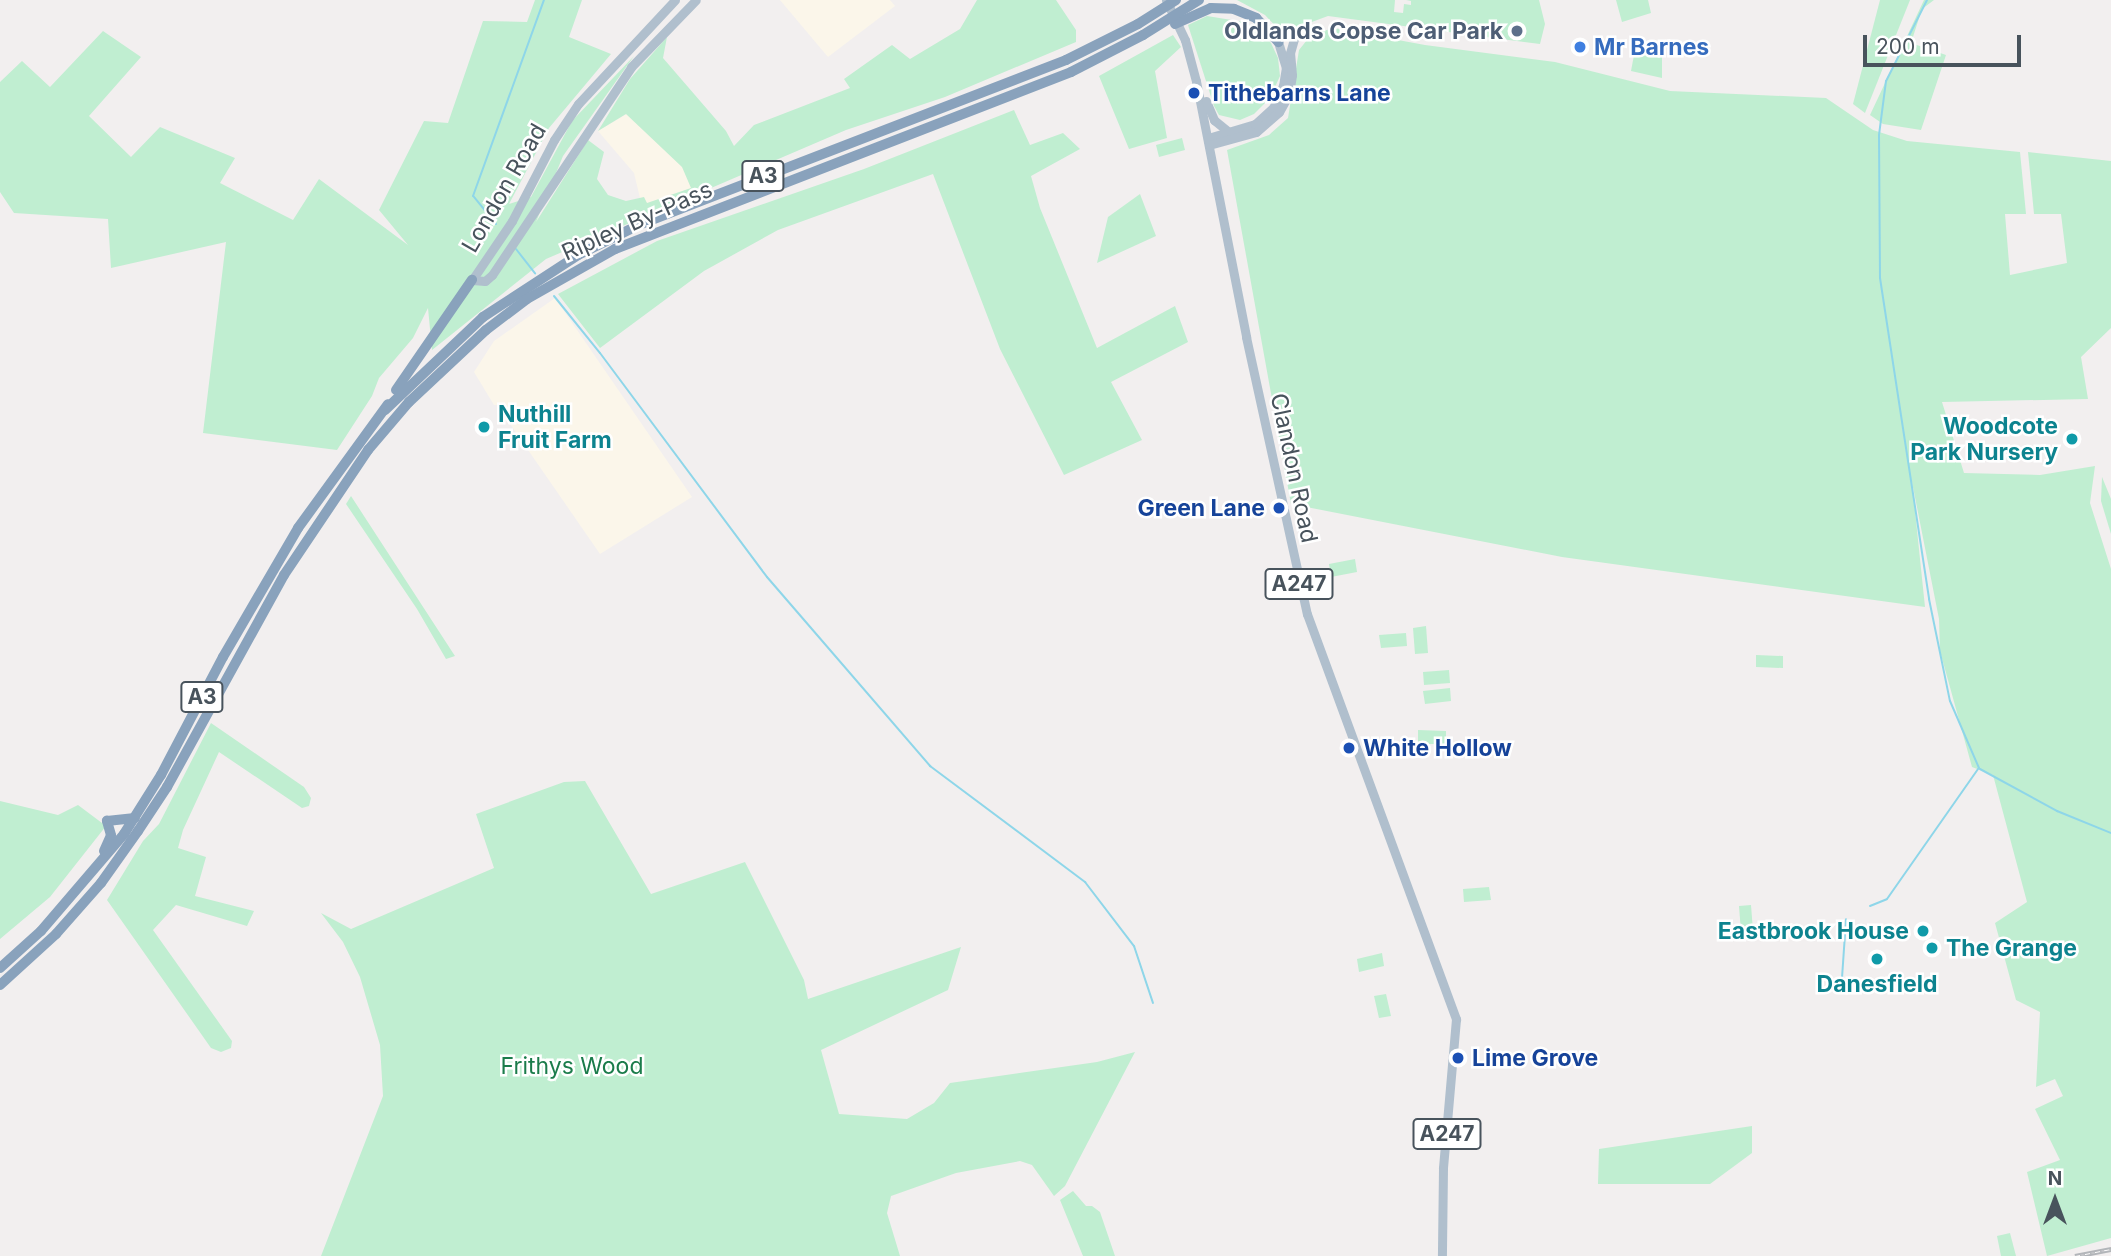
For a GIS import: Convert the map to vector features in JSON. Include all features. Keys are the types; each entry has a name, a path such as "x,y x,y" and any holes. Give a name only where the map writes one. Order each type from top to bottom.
{"highway":[{"name":"Ripley By-Pass","path":"385,410 483,317 548,272 588,249 653,219 1066,60 1138,24 1176,0"},
{"name":"Ripley By-Pass","path":"0,985 56,934 101,883 138,831 167,787 284,575 368,450 409,402 486,330 527,299 585,265 646,235 1044,83 1098,59 1199,0"},
{"path":"1098,59 1136,47 1186,17 1211,8 1226,7 1246,12 1264,24 1278,42"},
{"path":"385,410 472,280"},
{"name":"A3","path":"0,968 41,931 135,818 161,775 223,656 298,528 385,410"},
{"path":"86,880 111,839 107,821 135,818"}],"main road":[{"name":"London Road","path":"675,0 606,72 570,116 544,158 512,221 472,280 485,281 489,278 631,67 696,0"},
{"name":"Clandon Road","path":"1166,0 1185,40 1196,81 1246,337 1307,614 1454,1012 1454,1068 1443,1168 1442,1256"},
{"path":"1209,142 1256,132 1279,112 1289,94 1292,75 1290,53 1296,32"},
{"path":"1209,142 1265,118 1280,97 1286,68 1278,42"},
{"path":"1196,81 1214,120 1230,133"}],"shaded area":[{"path":"780,0 890,0 895,6 828,57"},
{"path":"640,106 726,131 741,161 707,183 647,204 640,198 634,173 598,131"},
{"path":"555,298 692,497 600,554 497,405 494,405 474,372 494,341"}],"green space":[{"path":"535,0 582,0 569,37 611,54 549,128 509,204 531,197 572,121 634,56 563,156 536,222 588,140 604,152 597,179 608,195 626,201 644,197 647,203 691,188 682,167 626,114 598,131 630,79 667,37 663,58 726,131 734,146 754,125 850,88 844,79 892,45 910,59 960,29 977,0 1056,0 1076,30 1076,42 945,97 846,130 546,259 432,350 428,308 413,338 379,378 372,396 337,450 203,433 226,242 111,268 108,219 14,213 0,192 0,82 22,61 50,87 103,31 141,57 89,116 131,157 160,127 235,158 220,183 293,220 319,179 408,245 379,210 424,121 448,123 483,21 527,22"},
{"path":"1237,0 1395,0 1394,12 1403,13 1404,4 1411,5 1411,1 1406,0 1539,0 1545,24 1540,44 1328,16 1282,33 1265,15"},
{"path":"1616,0 1648,0 1651,13 1622,22"},
{"path":"1880,0 1910,0 1865,113 1853,104"},
{"path":"1924,0 1934,0 1922,9 1911,43 1946,55 1921,130 1883,124 1870,115"},
{"path":"1207,16 1244,22 1260,31 1271,43 1278,58 1280,76 1270,98 1254,114 1240,120 1219,115 1214,106 1188,25"},
{"path":"1333,28 1425,45 1555,62 1670,91 1826,98 1873,130 1907,141 2020,152 2026,214 2005,214 2010,275 2067,263 2061,214 2034,214 2028,152 2111,161 2111,328 2081,357 2088,399 1942,402 1964,473 2040,475 2095,466 2090,503 2111,569 2111,1238 2047,1256 2027,1172 2060,1160 2035,1109 2063,1096 2055,1079 2036,1087 2040,1012 2016,1000 1995,923 2027,902 1993,775 1972,767 1940,651 1939,619 1912,482 1925,607 1562,557 1291,504 1227,150 1269,135 1288,118 1299,50 1311,35"},
{"path":"1173,35 1181,47 1155,71 1167,138 1129,149 1099,76"},
{"path":"1635,50 1662,51 1662,78 1631,71"},
{"path":"1014,110 1030,145 1063,133 1080,149 1031,176 1040,208 1097,348 1175,306 1188,342 1111,382 1142,440 1064,475 1000,349 933,174 778,230 704,271 600,348 558,294 657,241 864,169"},
{"path":"1182,138 1185,150 1159,157 1156,145"},
{"path":"1140,194 1156,236 1097,263 1108,217"},
{"path":"2102,477 2111,499 2111,534 2101,501"},
{"path":"351,496 455,656 446,659 417,609 346,504"},
{"path":"1355,559 1357,572 1331,577 1329,564"},
{"path":"1426,626 1428,653 1415,654 1413,628"},
{"path":"1406,633 1407,646 1381,648 1379,635"},
{"path":"1756,655 1783,656 1783,668 1756,667"},
{"path":"1449,670 1450,683 1424,685 1423,672"},
{"path":"1450,688 1451,701 1425,704 1423,691"},
{"path":"211,723 304,787 311,798 309,806 302,808 219,752 183,830 178,848 206,857 195,896 254,911 247,926 176,905 153,930 232,1041 231,1048 221,1052 211,1048 107,900 143,841 159,824"},
{"path":"1418,730 1446,731 1446,744 1418,744"},
{"name":"Frithys Wood","path":"585,781 651,894 745,862 804,980 808,999 961,947 948,990 821,1050 839,1114 907,1119 934,1103 950,1083 1097,1062 1135,1052 1065,1186 1054,1196 1032,1165 1020,1161 956,1173 891,1196 887,1213 900,1256 321,1256 383,1096 380,1045 360,977 343,942 321,913 351,929 494,868 476,814 564,782"},
{"path":"0,801 58,815 78,805 106,826 50,897 0,939"},
{"path":"1489,887 1491,900 1464,902 1463,889"},
{"path":"1751,905 1753,931 1741,932 1739,906"},
{"path":"1382,953 1384,966 1359,972 1357,959"},
{"path":"1386,994 1391,1016 1379,1018 1374,996"},
{"path":"1752,1126 1752,1153 1710,1184 1598,1184 1599,1149"},
{"path":"1073,1191 1086,1206 1092,1206 1100,1212 1115,1256 1083,1256 1060,1200"},
{"path":"2010,1233 2016,1256 2001,1256 1997,1236"}],"waterway":[{"path":"496,224 473,196 544,0"},
{"path":"1927,0 1886,81 1879,135 1880,278 1929,599 1950,701 1979,768"},
{"path":"516,249 535,273"},
{"path":"554,296 600,353 767,577 930,766 1085,882 1134,946 1153,1003"},
{"path":"1870,906 1887,899 1978,769"},
{"path":"1980,769 2057,811 2111,833"},
{"path":"1842,978 1846,919"}],"railway":[{"path":"2075,1256 2111,1249"}],"place":[{"name":"Oldlands Copse Car Park","path":"1517,31"},
{"name":"Mr Barnes","path":"1580,47"},
{"name":"Tithebarns Lane","path":"1194,93"},
{"name":"Nuthill Fruit Farm","path":"484,427"},
{"name":"Woodcote Park Nursery","path":"2072,439"},
{"name":"Green Lane","path":"1279,508"},
{"name":"White Hollow","path":"1349,748"},
{"name":"Eastbrook House","path":"1923,931"},
{"name":"The Grange","path":"1932,948"},
{"name":"Danesfield","path":"1877,959"},
{"name":"Lime Grove","path":"1458,1058"}]}
